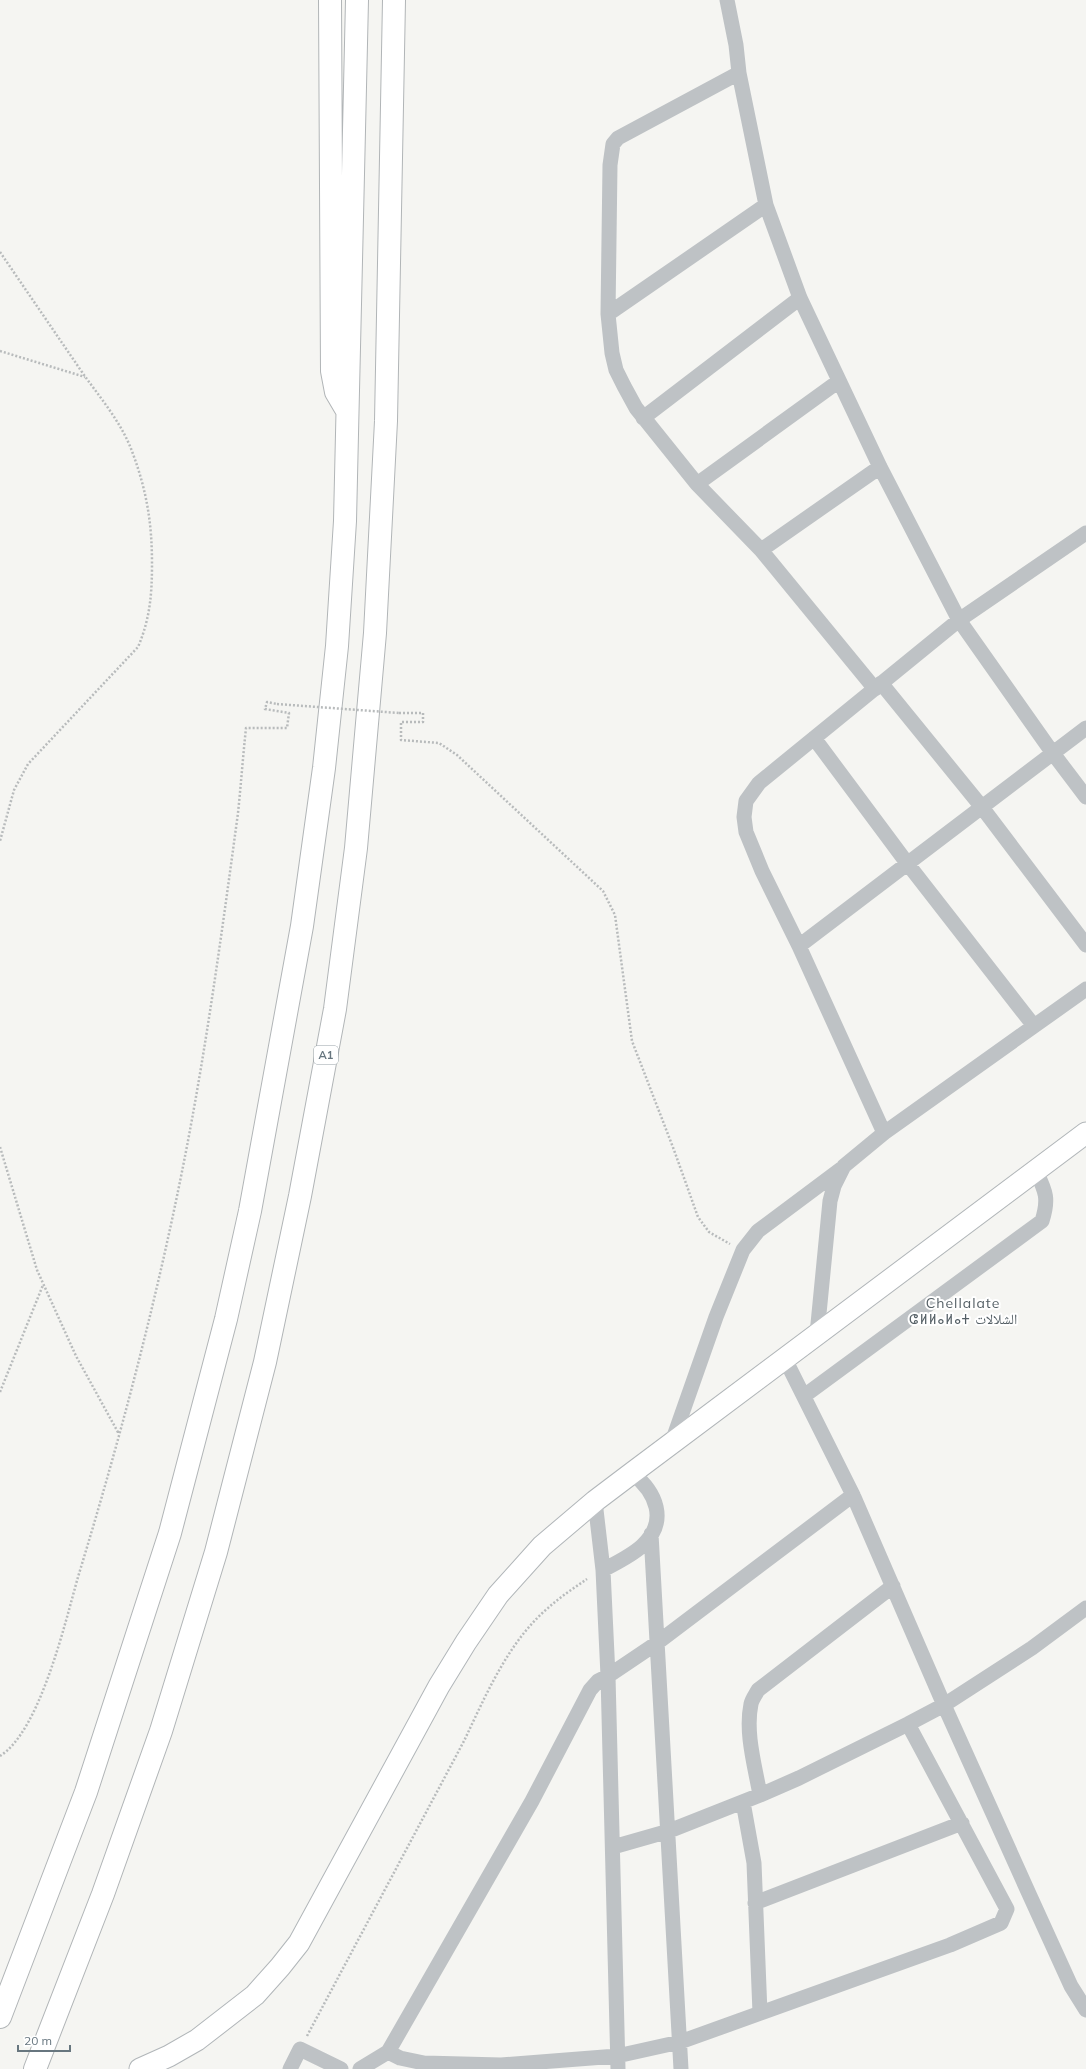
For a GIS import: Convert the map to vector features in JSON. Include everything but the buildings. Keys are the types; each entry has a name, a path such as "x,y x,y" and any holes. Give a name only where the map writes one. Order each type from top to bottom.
{"highway":[{"path":"330,0 332,371 336,392 348,412"},
{"path":"0,2017 86,1792 170,1533 226,1319 250,1211 302,926 324,768 337,646 344,536 354,202 357,0"},
{"name":"A1","path":"35,2069 100,1901 161,1731 216,1552 265,1362 300,1196 335,1009 356,848 376,633 386,421 394,0"}],"street":[{"path":"727,0 736,45 739,73 766,205 800,298 880,467 959,620 1052,752 1086,796"},
{"path":"739,73 618,138 613,144 610,164 608,314 616,370 643,418 698,484 761,550 981,806 1086,945"},
{"path":"608,314 766,205"},
{"path":"643,418 800,298"},
{"path":"698,484 839,381"},
{"path":"761,550 880,467"},
{"path":"884,1132 800,946 762,871 746,832 744,817 746,801 759,783 959,620 1086,533"},
{"path":"800,946 906,863 1086,728"},
{"path":"814,738 906,863 1034,1026"},
{"path":"672,1442 716,1317 742,1250 758,1231 844,1166 884,1132 1086,989"},
{"path":"140,2069 169,2056 197,2040 255,1995 299,1943 439,1686 466,1642 498,1595 542,1546 595,1501 672,1442 1086,1133"},
{"path":"817,1334 830,1201 834,1186 844,1166"},
{"path":"804,1396 1042,1221 1046,1208 1047,1194 1036,1171"},
{"path":"785,1359 853,1495 944,1705 1071,1986 1086,2010"},
{"path":"603,1570 624,1559 643,1546 656,1523 656,1506 647,1487 632,1473"},
{"path":"360,2069 388,2052 528,1807 590,1690 598,1680 608,1676 657,1644 853,1495"},
{"path":"595,1501 603,1570 608,1676 618,2063"},
{"path":"651,1534 669,1831 681,2069"},
{"path":"760,1795 752,1748 750,1718 751,1702 758,1690 893,1586"},
{"path":"613,1847 669,1831 760,1795 799,1778 908,1724 944,1705 1032,1648 1086,1608"},
{"path":"388,2052 400,2058 424,2063 501,2065 618,2063 950,1945 1000,1923 1007,1909 908,1724"},
{"path":"743,1802 752,1845 760,2013"},
{"path":"755,1903 962,1823"},
{"path":"290,2069 300,2049 341,2069"}],"path":[{"path":"0,252 86,377 108,406 133,453 147,498 152,535 152,583 147,626 138,647 28,764 14,790 0,841"},
{"path":"0,351 86,377"},
{"path":"0,1756 7,1752 25,1728 48,1678 119,1435 154,1298 187,1147 214,985 239,805 246,728 287,728 289,712 266,709 267,702 277,704 423,713 423,722 401,722 401,740 439,743 457,755 549,839 603,891 615,915 632,1041 698,1217 709,1232 742,1250"},
{"path":"0,1148 44,1285 76,1356 119,1435"},
{"path":"0,1392 44,1285"},
{"path":"300,2049 464,1741 488,1691 507,1659 530,1626 547,1608 570,1590 603,1570"}],"district":[{"name":"Chellalate ⵛⵍⵍⴰⵍⴰⵜ الشلالات","path":"963,1312"}]}
